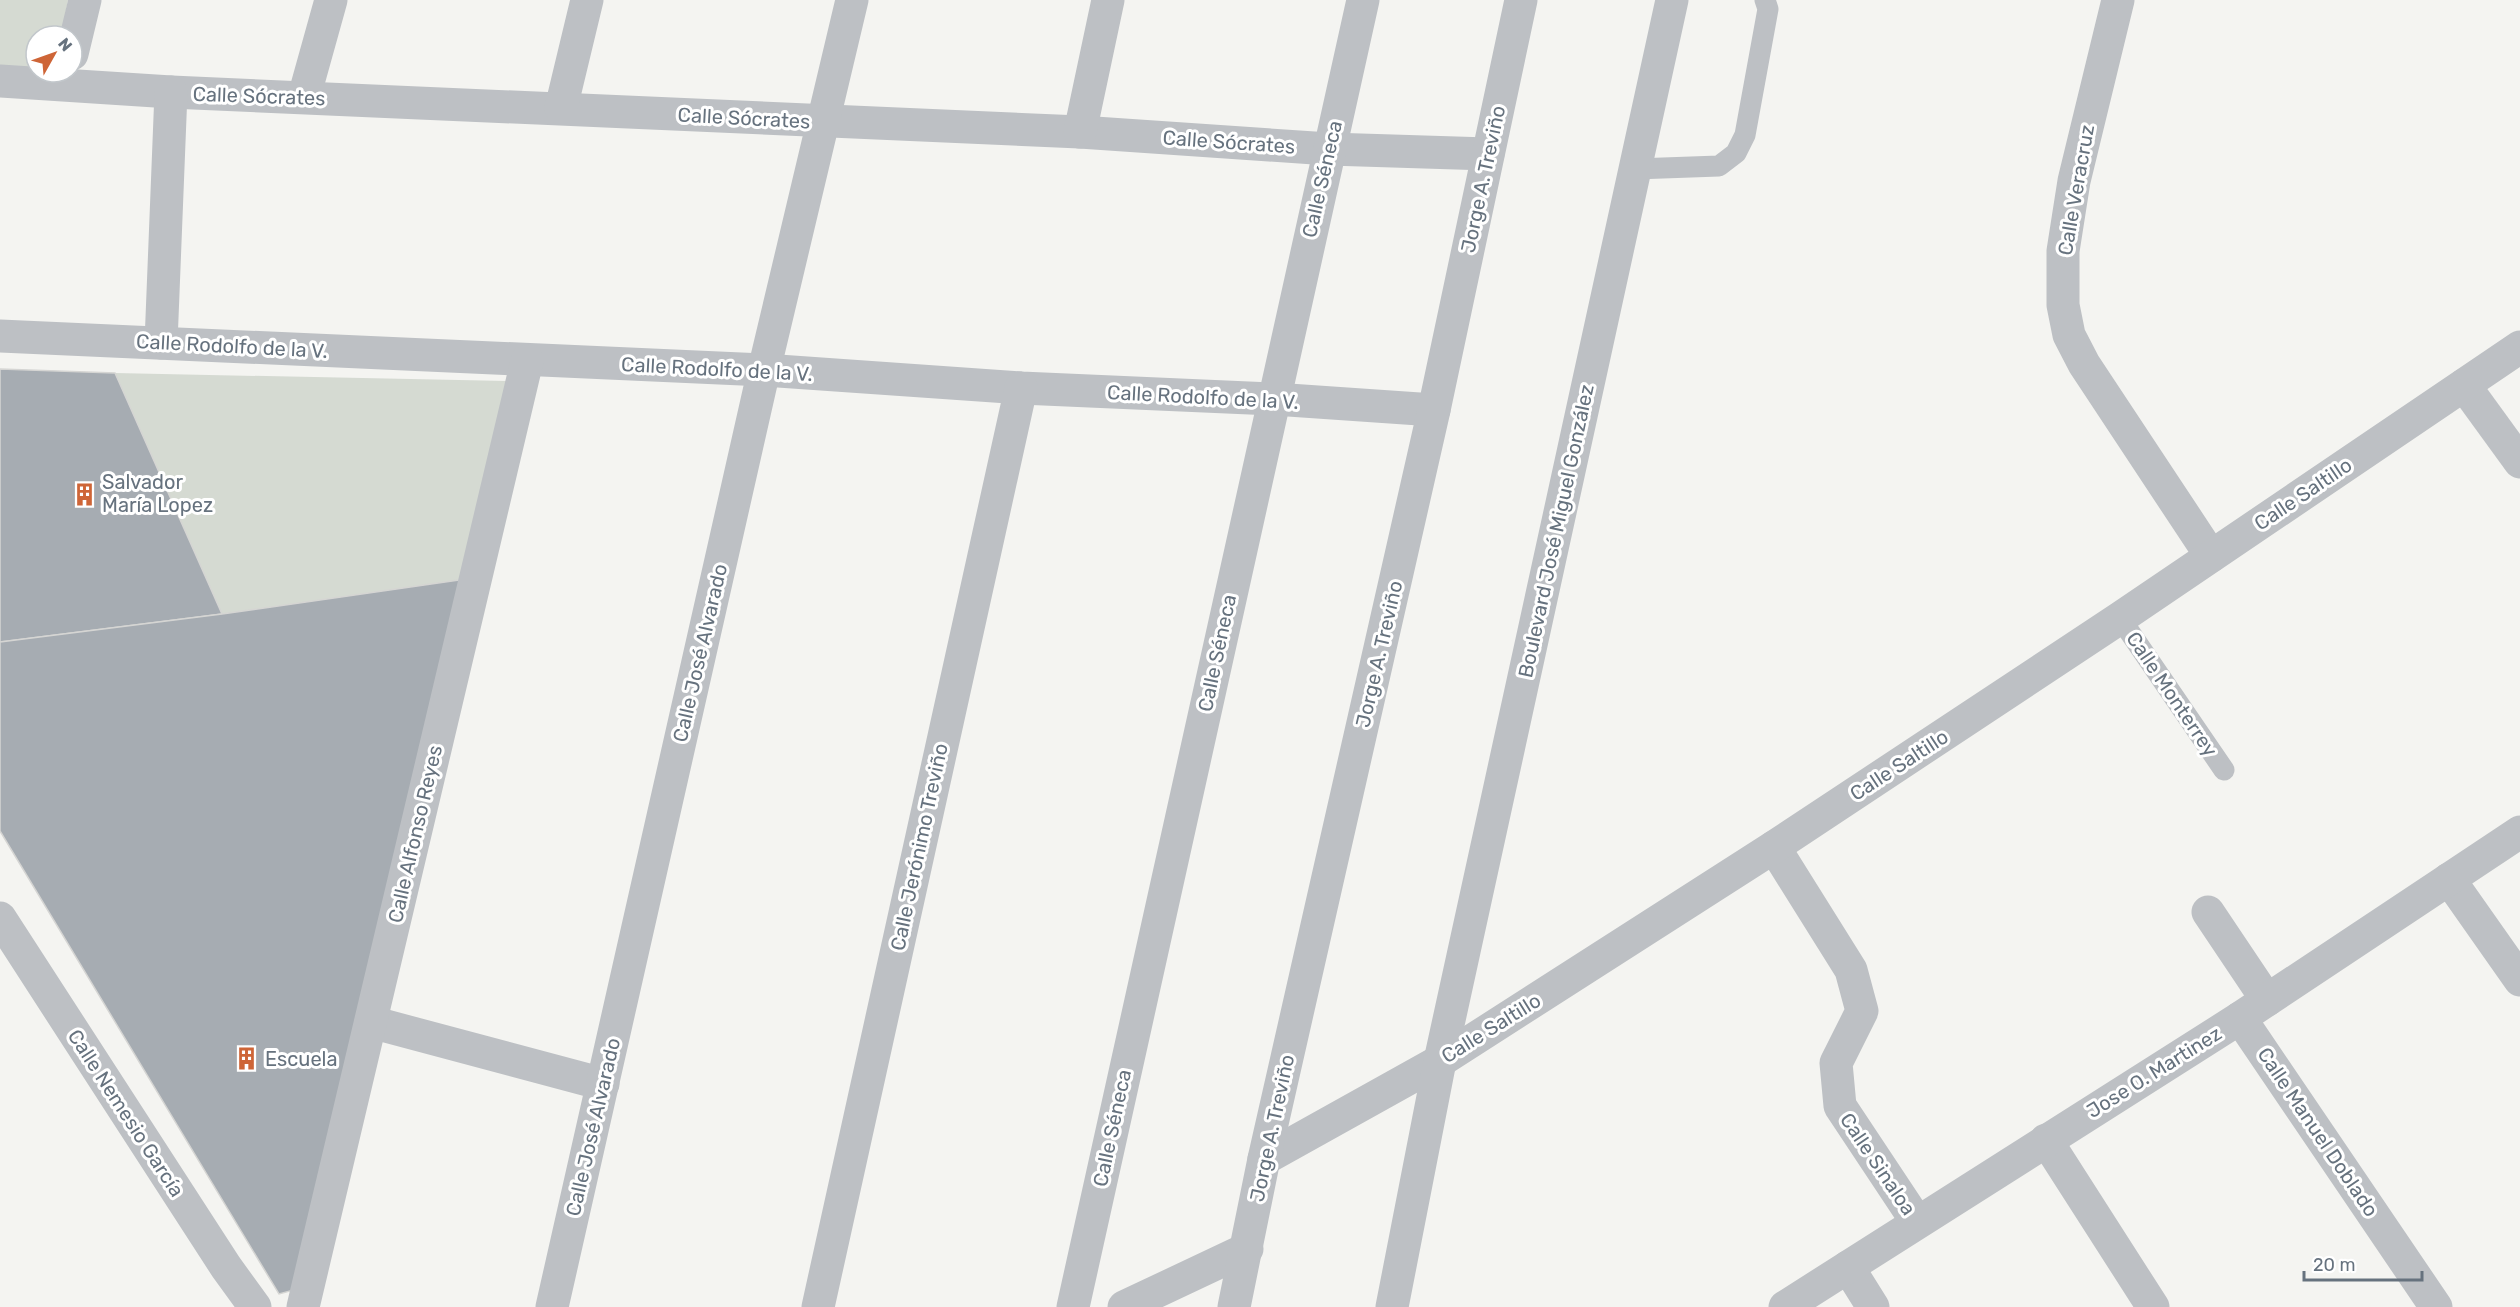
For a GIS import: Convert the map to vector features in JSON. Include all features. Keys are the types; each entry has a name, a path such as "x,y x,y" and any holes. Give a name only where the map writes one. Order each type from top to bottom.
{"street":[{"path":"79,24 85,0"},
{"path":"304,97 331,0"},
{"path":"561,108 587,0"},
{"name":"Calle José Alvarado","path":"552,1307 764,370 825,122 852,0"},
{"path":"1080,132 1108,0"},
{"name":"Calle Séneca","path":"1073,1307 1363,0"},
{"name":"Jorge A. Treviño","path":"1234,1307 1264,1159 1434,410 1521,0"},
{"name":"Boulevard José Miguel González","path":"1392,1307 1440,1061 1672,0"},
{"name":"Calle Veracruz","path":"2118,0 2074,181 2062,251 2063,305 2069,335 2084,364 2211,556"},
{"name":"Calle Sócrates","path":"84,73 171,92 1080,132 1329,149 1488,154"},
{"name":"Calle Sócrates","path":"0,81 24,77"},
{"path":"161,343 171,92"},
{"name":"Calle Rodolfo de la V.","path":"0,336 764,370 1021,388 1274,399 1434,410"},
{"name":"Calle Saltillo","path":"1264,1159 1440,1061 1774,847 2120,618 2520,347"},
{"name":"Calle Alfonso Reyes","path":"303,1307 527,361"},
{"path":"2464,385 2520,462"},
{"name":"Calle Jerónimo Treviño","path":"818,1307 1021,388"},
{"name":"Jose O. Martinez","path":"1785,1307 2254,1009 2520,832"},
{"name":"Calle Sinaloa","path":"1774,847 1851,970 1862,1011 1836,1063 1840,1106 1917,1222"},
{"path":"2449,879 2520,980"},
{"path":"2208,912 2254,1009"},
{"name":"Calle Nemesio García","path":"0,918 225,1267 255,1307"},
{"name":"Calle Manuel Doblado","path":"2254,1009 2436,1307"},
{"path":"370,1022 603,1084"},
{"path":"2046,1140 2153,1307"},
{"path":"1124,1307 1247,1249"},
{"path":"1848,1267 1873,1307"}],"lane":[{"path":"1635,169 1719,166 1736,153 1745,135 1768,9 1765,0"},
{"name":"Calle Monterrey","path":"2120,618 2224,770"}],"shaded area":[{"path":"0,0 68,0 63,24 24,24 24,68 0,67"},
{"path":"115,373 507,381 466,579 222,614"}],"building":[{"name":"Salvador María Lopez","path":"0,369 115,373 222,614 0,642"},
{"name":"Escuela","path":"466,579 305,1287 279,1294 0,831 0,642 222,614"}],"place":[{"name":"Salvador María Lopez","path":"84,494"},
{"name":"Escuela","path":"247,1059"}]}
